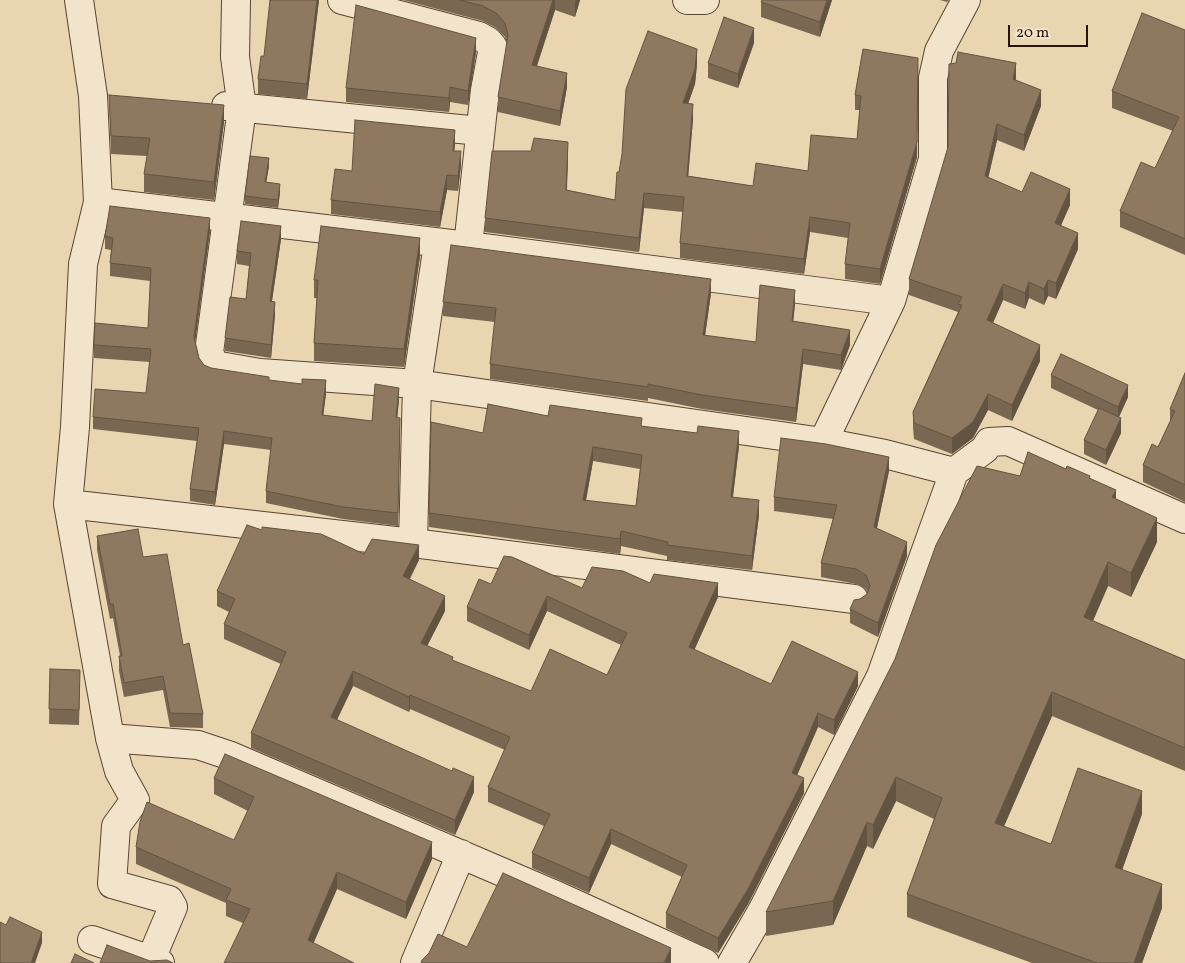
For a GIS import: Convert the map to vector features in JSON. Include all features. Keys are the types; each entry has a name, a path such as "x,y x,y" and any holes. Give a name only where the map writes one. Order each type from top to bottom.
{"street":[{"path":"79,0 93,96 98,202 83,264 68,504 110,738 119,772 135,800 116,826 112,884 169,900 173,907 155,961 92,940"},
{"path":"236,0 235,57 242,108 210,352 214,365 260,373 417,384 823,442 885,454 954,472"},
{"path":"342,0 479,36 488,41 493,47 480,131 468,246"},
{"path":"687,0 705,0"},
{"path":"823,442 891,301 933,159 933,78 939,51 966,0"},
{"path":"93,96 121,98"},
{"path":"205,105 480,131"},
{"path":"98,202 438,244 468,246 891,301"},
{"path":"413,543 417,384 438,244"},
{"path":"732,963 762,912 881,676 954,472 985,449 989,442 1008,441 1185,519"},
{"path":"68,504 413,543 854,600"},
{"path":"110,738 198,745 222,753 461,854 705,963"},
{"path":"415,963 461,854"}],"building":[{"path":"270,0 317,0 307,84 258,79 261,56 264,56"},
{"path":"460,0 553,0 532,65 567,73 560,111 498,97 508,35 505,23 496,13 483,6"},
{"path":"762,0 827,0 820,22 761,2"},
{"path":"356,5 476,38 468,91 450,87 449,98 346,88"},
{"path":"1142,13 1185,30 1185,239 1120,211 1141,162 1155,168 1179,117 1112,91"},
{"path":"724,17 754,28 738,74 708,63"},
{"path":"648,31 697,49 695,69 683,103 693,104 687,176 753,186 756,163 808,171 811,135 857,139 861,96 855,95 863,49 918,58 917,142 880,269 845,264 850,223 810,217 804,259 680,243 684,197 644,193 639,238 485,218 492,151 531,151 534,138 568,142 566,190 615,200 617,172 619,172 622,154 626,89"},
{"path":"958,52 1016,63 1013,79 1041,90 1024,135 997,124 985,176 1022,192 1031,172 1070,189 1055,223 1078,233 1056,283 1048,280 1044,289 1029,282 1025,293 1003,284 987,320 1040,345 1012,405 988,394 973,422 952,438 914,423 913,412 962,305 958,304 962,297 909,279 948,147 949,64 956,63"},
{"path":"109,95 224,105 214,182 144,174 150,138 111,136"},
{"path":"355,120 455,130 453,151 461,151 458,176 447,175 440,212 331,200 335,169 352,171"},
{"path":"250,156 269,158 265,182 280,184 278,200 245,196"},
{"path":"110,206 210,218 194,337 199,358 204,365 211,368 269,377 269,380 302,384 302,379 326,380 322,415 372,421 375,384 399,388 396,417 400,418 398,513 343,507 266,491 272,438 224,431 215,492 190,489 199,428 93,417 95,389 146,393 151,349 94,345 95,323 148,328 151,268 110,263 113,238 105,236"},
{"path":"241,221 281,226 270,301 275,302 271,345 225,338 230,297 246,299 251,253 237,251"},
{"path":"321,226 420,238 404,349 314,343 318,280 314,280"},
{"path":"451,245 711,279 703,335 756,342 760,285 795,290 792,321 850,330 841,355 803,349 796,408 702,395 648,384 648,387 490,364 496,308 443,302"},
{"path":"1061,354 1128,385 1118,407 1051,375"},
{"path":"1185,373 1185,485 1143,465 1152,444 1158,447 1175,411 1170,409"},
{"path":"488,404 548,416 550,405 642,418 641,426 697,433 698,426 739,431 731,497 759,500 752,556 667,545 668,542 621,531 620,539 429,513 431,422 483,433","holes":["593,447 642,455 636,506 583,500"]},
{"path":"1099,408 1121,418 1106,450 1084,440"},
{"path":"781,438 826,444 889,457 874,527 907,542 878,623 850,609 854,600 860,599 867,594 870,586 866,575 856,569 821,563 837,505 774,497"},
{"path":"1028,452 1066,469 1067,466 1090,476 1089,478 1116,490 1112,497 1157,518 1131,573 1108,562 1084,617 1185,660 1185,748 1052,692 995,823 1051,844 1078,768 1142,791 1115,867 1162,884 1134,963 1097,963 907,894 942,798 896,777 873,825 867,822 833,901 766,912 895,659 936,545 977,466 1020,476"},
{"path":"247,525 262,530 262,527 321,534 364,554 372,539 419,545 403,576 445,596 421,643 453,657 452,660 531,691 550,649 607,675 627,633 547,596 529,635 467,607 479,579 491,584 504,556 512,557 582,588 592,567 623,571 650,583 654,574 718,583 689,647 771,684 792,641 858,672 834,720 818,713 792,773 804,778 748,889 718,938 666,913 687,865 611,829 589,878 532,853 550,814 488,787 510,737 410,695 409,697 353,671 331,717 452,771 453,768 474,777 455,820 251,733 286,652 224,624 235,599 217,591"},
{"path":"138,529 143,557 167,554 183,645 189,643 203,714 170,713 163,676 124,683 119,656 122,656 113,604 110,604 97,536"},
{"path":"50,669 80,670 79,710 49,709"},
{"path":"225,754 432,842 406,902 337,872 308,940 354,963 224,963 250,909 226,900 231,889 136,847 140,822 147,802 234,840 254,797 214,778"},
{"path":"503,873 671,948 664,963 421,963 429,953 438,934 467,947"},
{"path":"10,917 42,932 31,963 0,963 0,922 6,925"},
{"path":"107,945 150,961 167,960 173,963 100,963"},
{"path":"75,954 94,963 71,963"}]}
